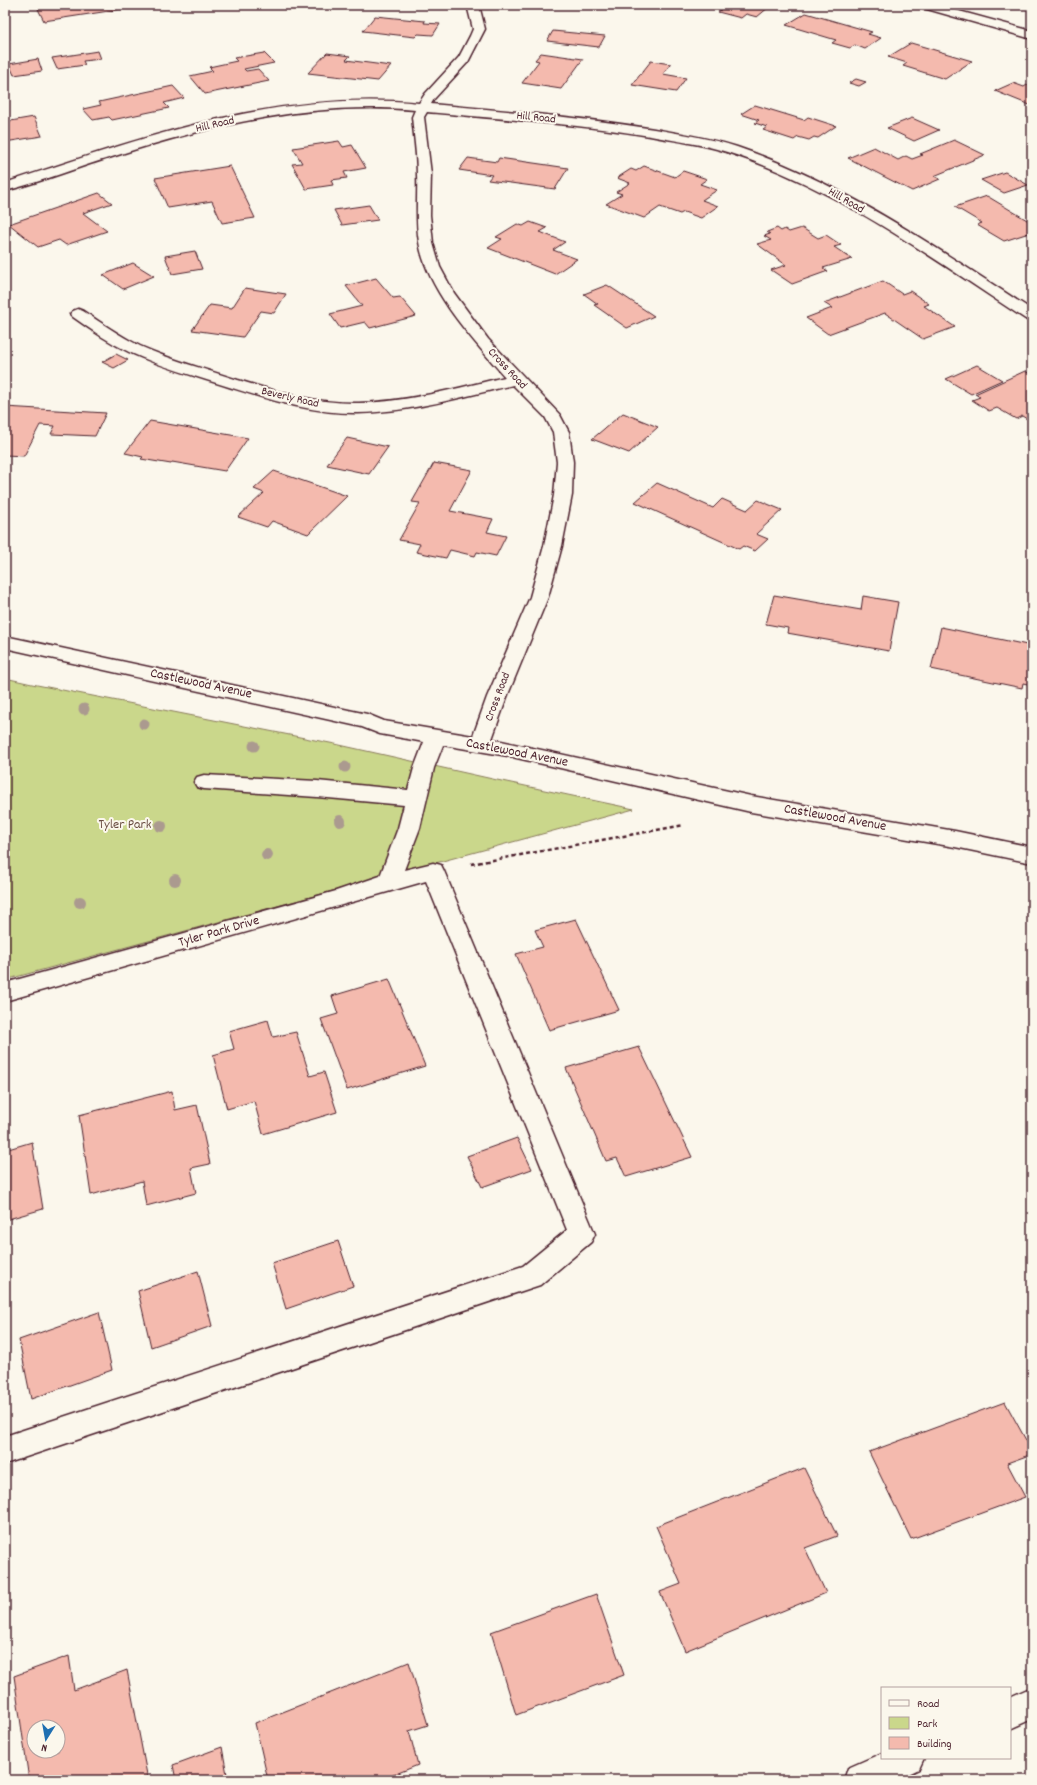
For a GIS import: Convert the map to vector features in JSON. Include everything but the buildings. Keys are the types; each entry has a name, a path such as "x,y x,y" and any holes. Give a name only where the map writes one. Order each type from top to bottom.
{"street":[{"name":"Cross Road","path":"473,5 478,20 479,29 476,36 464,59 429,97 418,117 424,174 423,215 426,242 433,267 447,294 483,342 516,379 552,415 561,432 566,462 563,495 553,546 539,597 497,697 480,744"},
{"path":"924,5 1032,36"},
{"name":"Hill Road","path":"5,187 142,143 213,124 284,111 347,104 424,106 607,125 695,140 738,151 779,167 831,191 919,243 1032,317"},
{"name":"Beverly Road","path":"78,314 123,343 168,363 291,401 319,406 358,408 402,404 432,399 516,379"},
{"name":"Castlewood Avenue","path":"5,642 367,721 380,727 480,744 751,804 955,839 1032,855"},
{"path":"388,882 409,828 424,768 436,737"},
{"path":"204,782 317,789 416,798"},
{"path":"5,1450 531,1276 582,1234 433,871"},
{"name":"Tyler Park Drive","path":"5,992 336,900 388,882 433,871"},
{"path":"1011,1713 1032,1703"},
{"path":"860,1780 906,1759"}],"path":[{"path":"433,871 690,824"}],"green space":[{"name":"Tyler Park","path":"5,678 335,744 634,809 5,980"}]}
